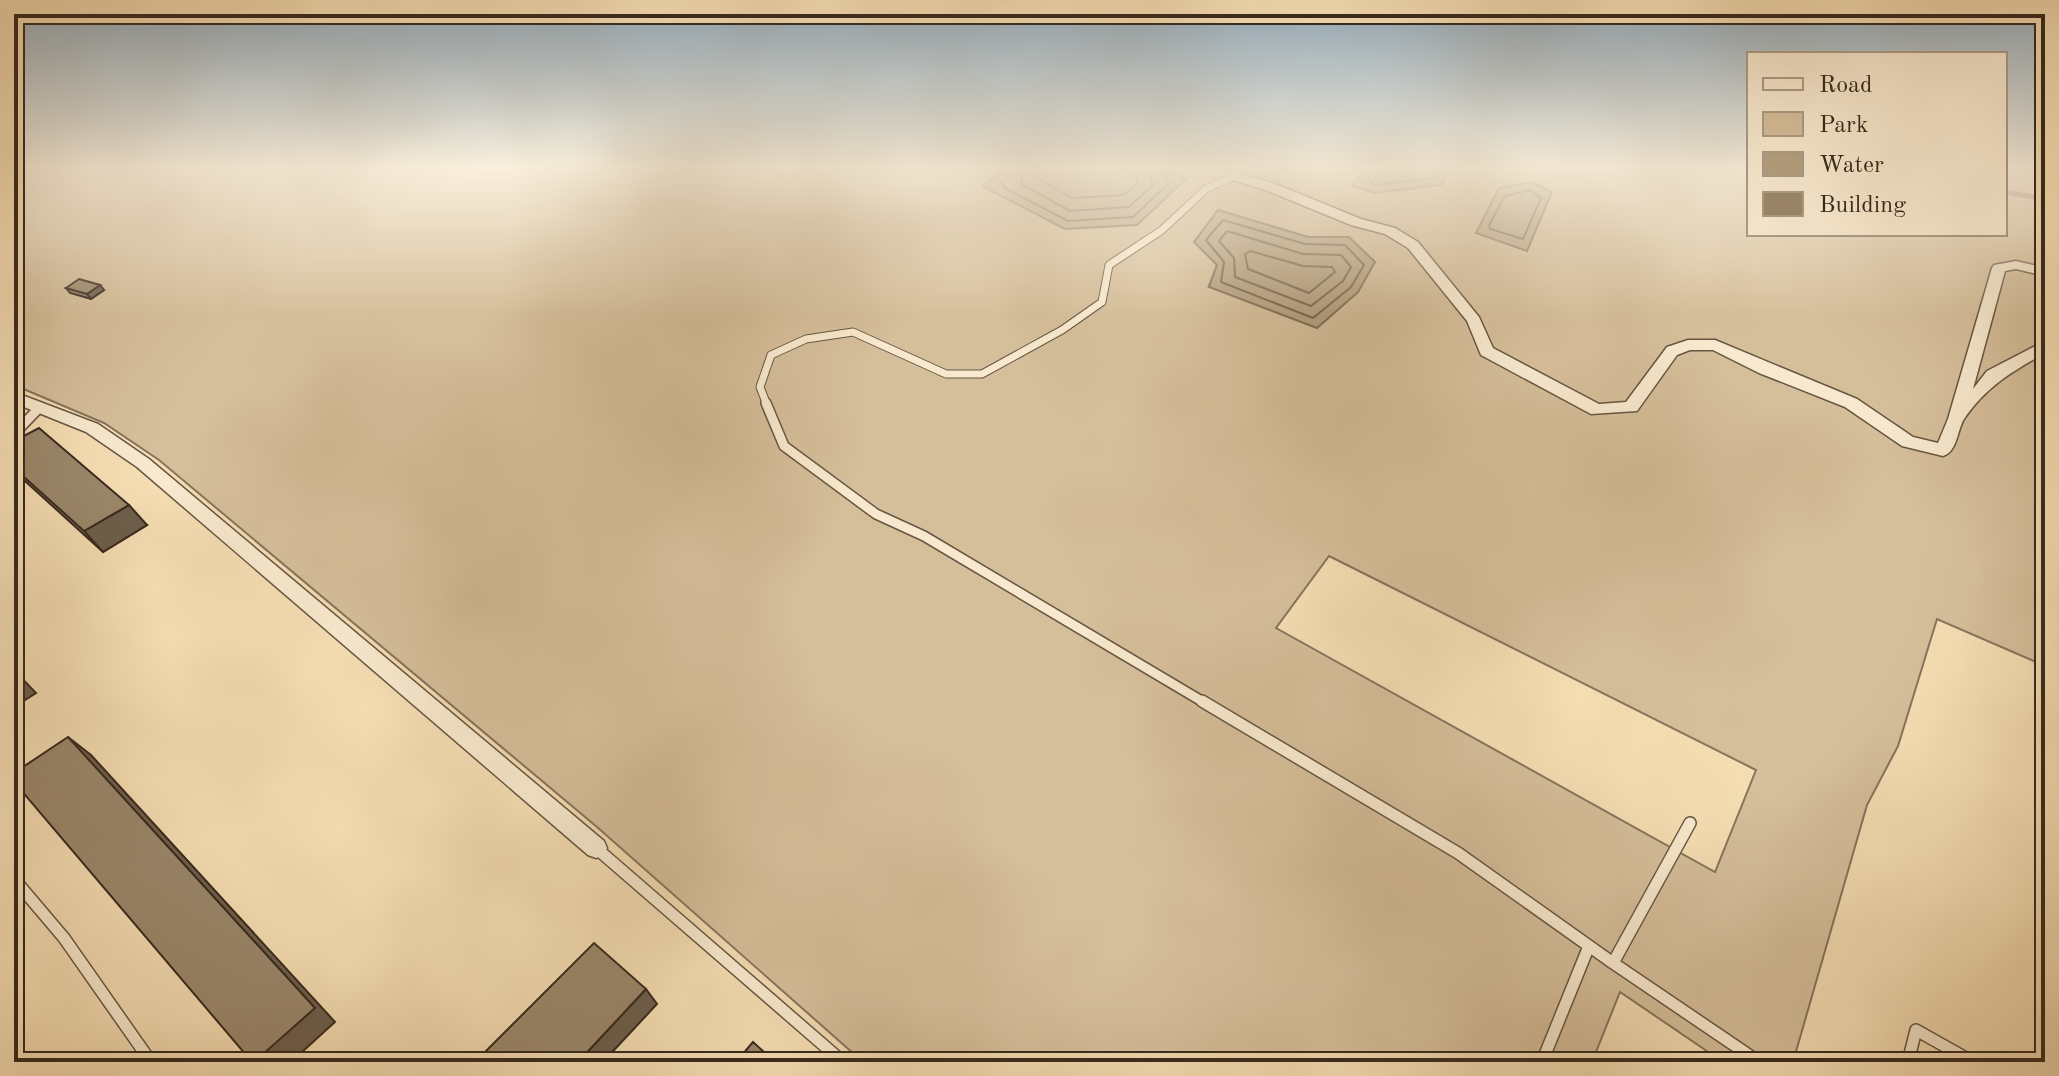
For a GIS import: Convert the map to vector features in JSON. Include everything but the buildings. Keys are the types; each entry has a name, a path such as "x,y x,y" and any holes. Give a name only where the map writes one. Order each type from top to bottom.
{"street":[{"path":"1342,216 1390,231 1413,245 1474,320 1486,351 1597,410 1631,407 1672,351 1688,345 1715,345 1765,369 1851,403 1908,442 1943,450 1956,419 1999,268 2016,265 2045,272"},
{"path":"1956,419 1993,375 2045,346"},
{"path":"14,397 92,428 143,463 596,848"}],"lane":[{"path":"1177,216 1162,230 1109,265 1102,302 1062,330 982,374 946,374 853,332 806,339 771,355 760,387 784,446 876,514 924,536 1458,853 1759,1062"},
{"path":"14,434 40,407"},
{"path":"1613,963 1690,823"},
{"path":"596,848 843,1062"},
{"path":"14,879 64,938 151,1062"},
{"path":"1542,1062 1589,946"},
{"path":"1908,1062 1916,1030 1973,1062"}],"green space":[{"path":"14,216 1218,216 1217,265 1209,286 1349,237 1308,237 1239,216 1747,216 1747,236 2007,236 2007,216 2045,216 2045,666 1937,619 1898,746 1867,805 1793,1062 1723,1062 1620,992 1592,1062 863,1062 597,827 159,460 104,423 14,385","holes":["1329,556 1756,770 1715,872 1276,628"]}],"water":[{"path":"1040,216 1146,216 1137,225 1065,229"},
{"path":"1213,216 1239,216 1308,237 1349,237 1375,262 1358,292 1317,328 1209,287 1217,265 1194,242"},
{"path":"1485,216 1542,216 1527,251 1476,233"}]}
